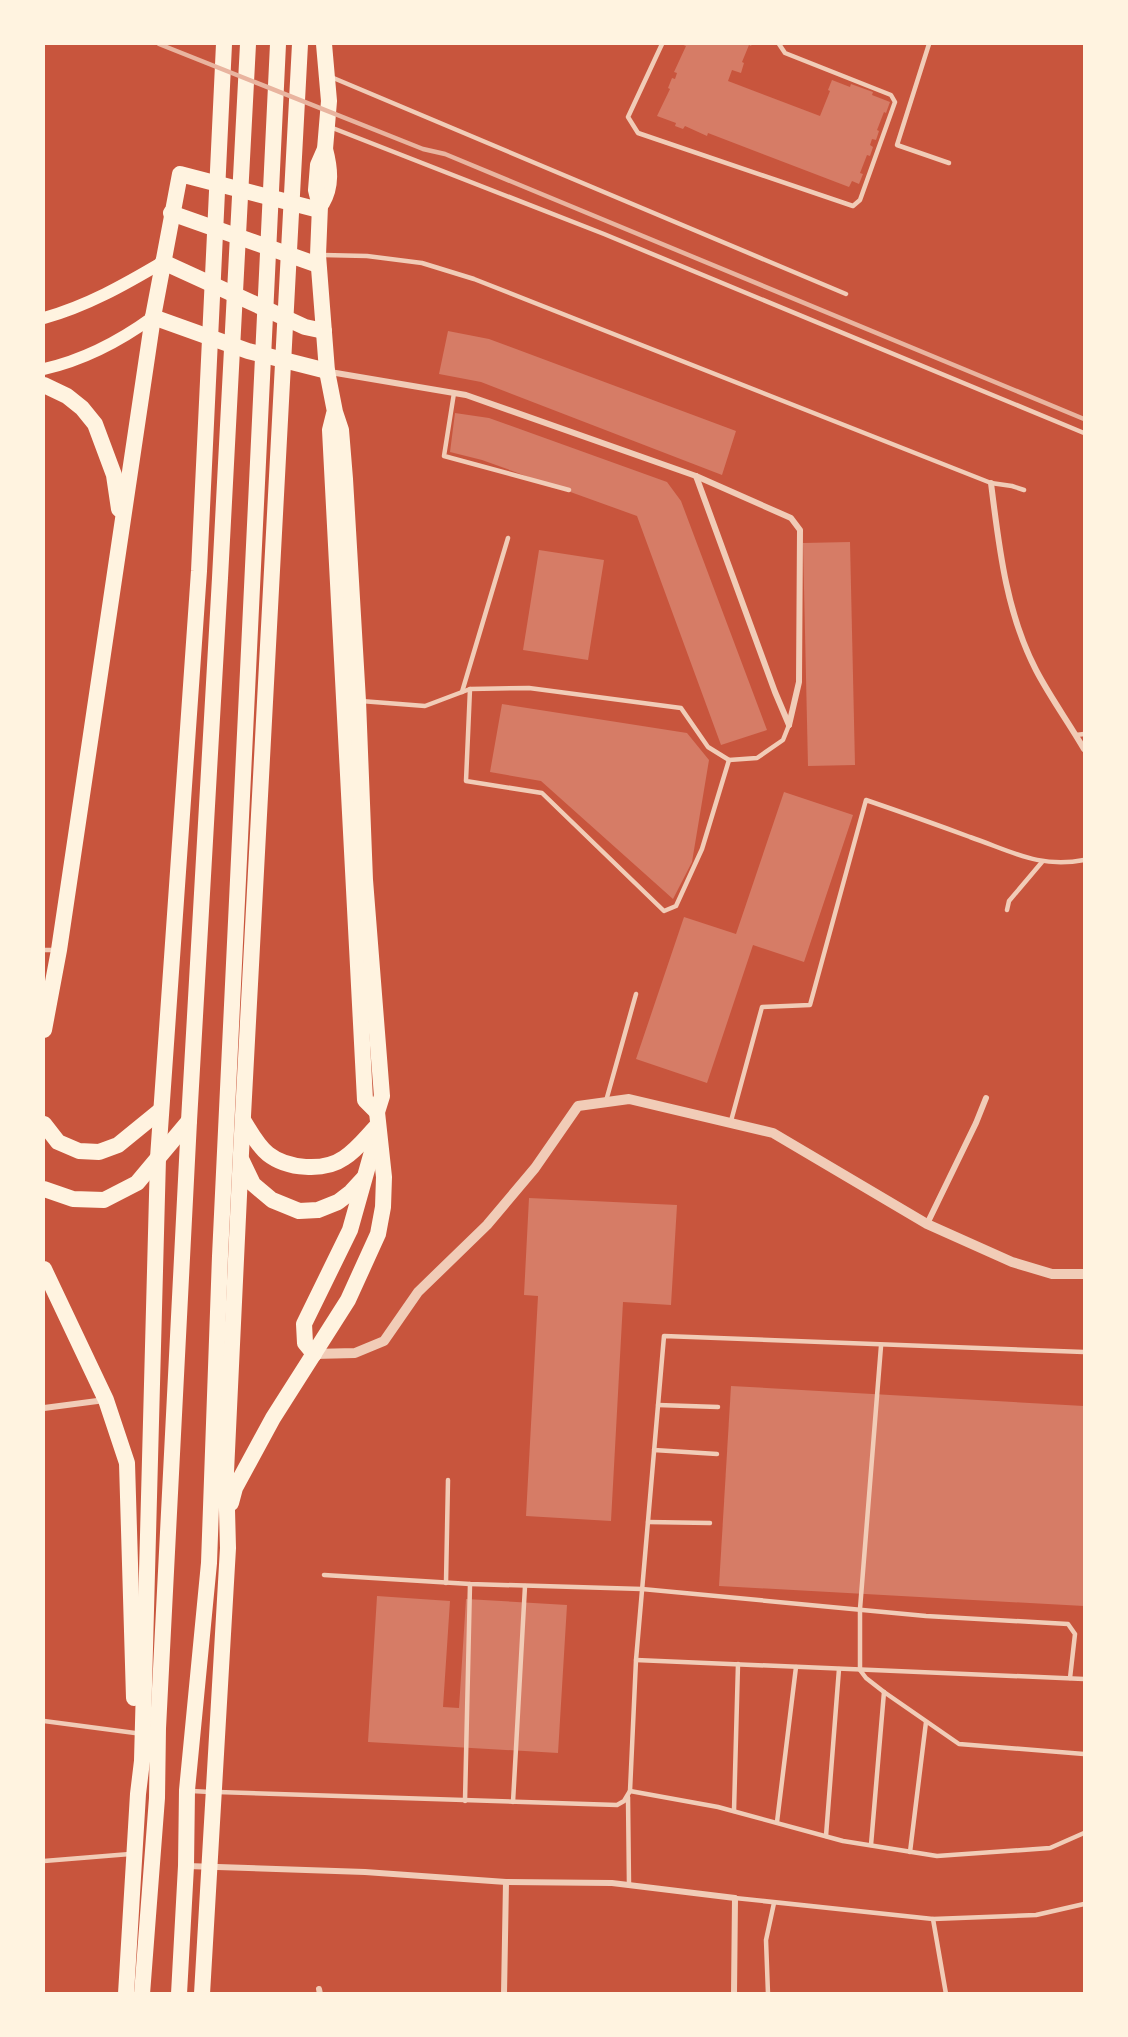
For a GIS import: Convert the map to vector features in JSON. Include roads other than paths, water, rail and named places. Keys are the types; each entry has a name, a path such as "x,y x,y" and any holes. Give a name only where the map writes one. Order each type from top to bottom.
{"highway":[{"path":"126,1994 142,1761 158,1158 199,571 224,44"},
{"path":"142,1994 157,1798 158,1728 189,1121 248,44"},
{"path":"314,1354 305,1343 304,1324 350,1230 366,1177 382,1095 365,880 358,700 345,479 341,430 334,412 327,371 318,260 320,208 316,190 318,165 325,149 329,102 324,44"},
{"path":"179,1994 186,1866 187,1790 209,1563 220,1256 278,50"},
{"path":"201,1994 228,1548 226,1472 241,1153 299,52"},
{"path":"44,1030 51,950 122,526 153,317 180,174 320,208"},
{"path":"171,213 318,260"},
{"path":"163,262 305,327 324,331"},
{"path":"153,317 248,351 327,371"},
{"path":"44,385 68,396 95,424 114,475 122,526"},
{"path":"209,1563 236,1488 273,1418 348,1300 378,1234 383,1207 384,1177 378,1118 365,1100 330,442 334,412"},
{"path":"229,1096 242,1161 253,1184 272,1200 299,1211 318,1210 338,1202 366,1177"},
{"path":"44,1124 58,1143 79,1150 99,1152 118,1145 161,1110"},
{"path":"243,1120 268,1155 288,1164 305,1167 328,1165 344,1158 378,1118"},
{"path":"44,1189 73,1199 104,1200 137,1183 189,1121"},
{"path":"44,1269 106,1400 127,1463 135,1733 142,1761 157,1798"}],"main road":[{"path":"44,318 88,303 163,262"},
{"path":"44,369 74,361 95,352 135,331 153,317"}],"street":[{"path":"327,371 466,395 696,476 791,518 800,530 799,682 789,725"},
{"path":"696,476 789,725"},
{"path":"991,483 1000,557 1015,620 1036,670 1084,749"},
{"path":"927,1224 986,1098"},
{"path":"314,1354 354,1353 384,1341 418,1292 487,1226 535,1168 578,1106 606,1101 629,1099 773,1133 927,1224 1012,1262 1052,1274 1084,1274"},
{"path":"44,1408 106,1400"},
{"path":"186,1866 365,1872 506,1882 612,1883 735,1898 735,1994"},
{"path":"504,1994 506,1882"}],"lane":[{"path":"662,44 628,117 638,133 853,206 860,200 895,102 891,96 784,53 779,44"},
{"path":"929,44 897,145 949,163"},
{"path":"326,75 846,294"},
{"path":"328,126 604,234 1084,433"},
{"path":"318,260 367,256 422,263 474,279 991,483 1024,490"},
{"path":"454,393 444,456 569,490"},
{"path":"462,692 508,538"},
{"path":"358,700 425,706 470,689 529,688 681,708 708,747 729,760 757,758 783,740 789,725"},
{"path":"470,689 466,781 542,793 664,911 675,906 702,849 729,760"},
{"path":"1076,735 1084,734"},
{"path":"730,1123 762,1007 810,1005 866,800 1042,862 1066,864 1084,860"},
{"path":"1006,910 1009,901 1042,862"},
{"path":"606,1101 636,994"},
{"path":"629,1885 629,1794 636,1660 664,1336 1084,1353"},
{"path":"881,1346 860,1609 860,1670 866,1678 884,1692 959,1744 1084,1754"},
{"path":"658,1405 718,1407"},
{"path":"654,1450 717,1454"},
{"path":"446,1583 448,1480"},
{"path":"648,1522 710,1523"},
{"path":"324,1575 446,1583 642,1589 926,1616 1068,1624 1075,1634 1070,1678"},
{"path":"465,1801 470,1584"},
{"path":"513,1802 525,1586"},
{"path":"636,1660 1084,1679"},
{"path":"734,1811 738,1664"},
{"path":"777,1822 796,1667"},
{"path":"826,1836 839,1669"},
{"path":"872,1845 884,1692"},
{"path":"44,1721 135,1733"},
{"path":"910,1852 926,1722"},
{"path":"187,1790 617,1805 629,1794"},
{"path":"629,1794 734,1811 826,1836 937,1856 1050,1848 1084,1833"},
{"path":"44,1861 135,1853"},
{"path":"735,1898 933,1919 1036,1915 1084,1904"},
{"path":"768,1994 766,1940 774,1903"},
{"path":"933,1919 946,1994"}],"railway":[{"path":"159,44 423,149 445,154 1084,419"}]}
